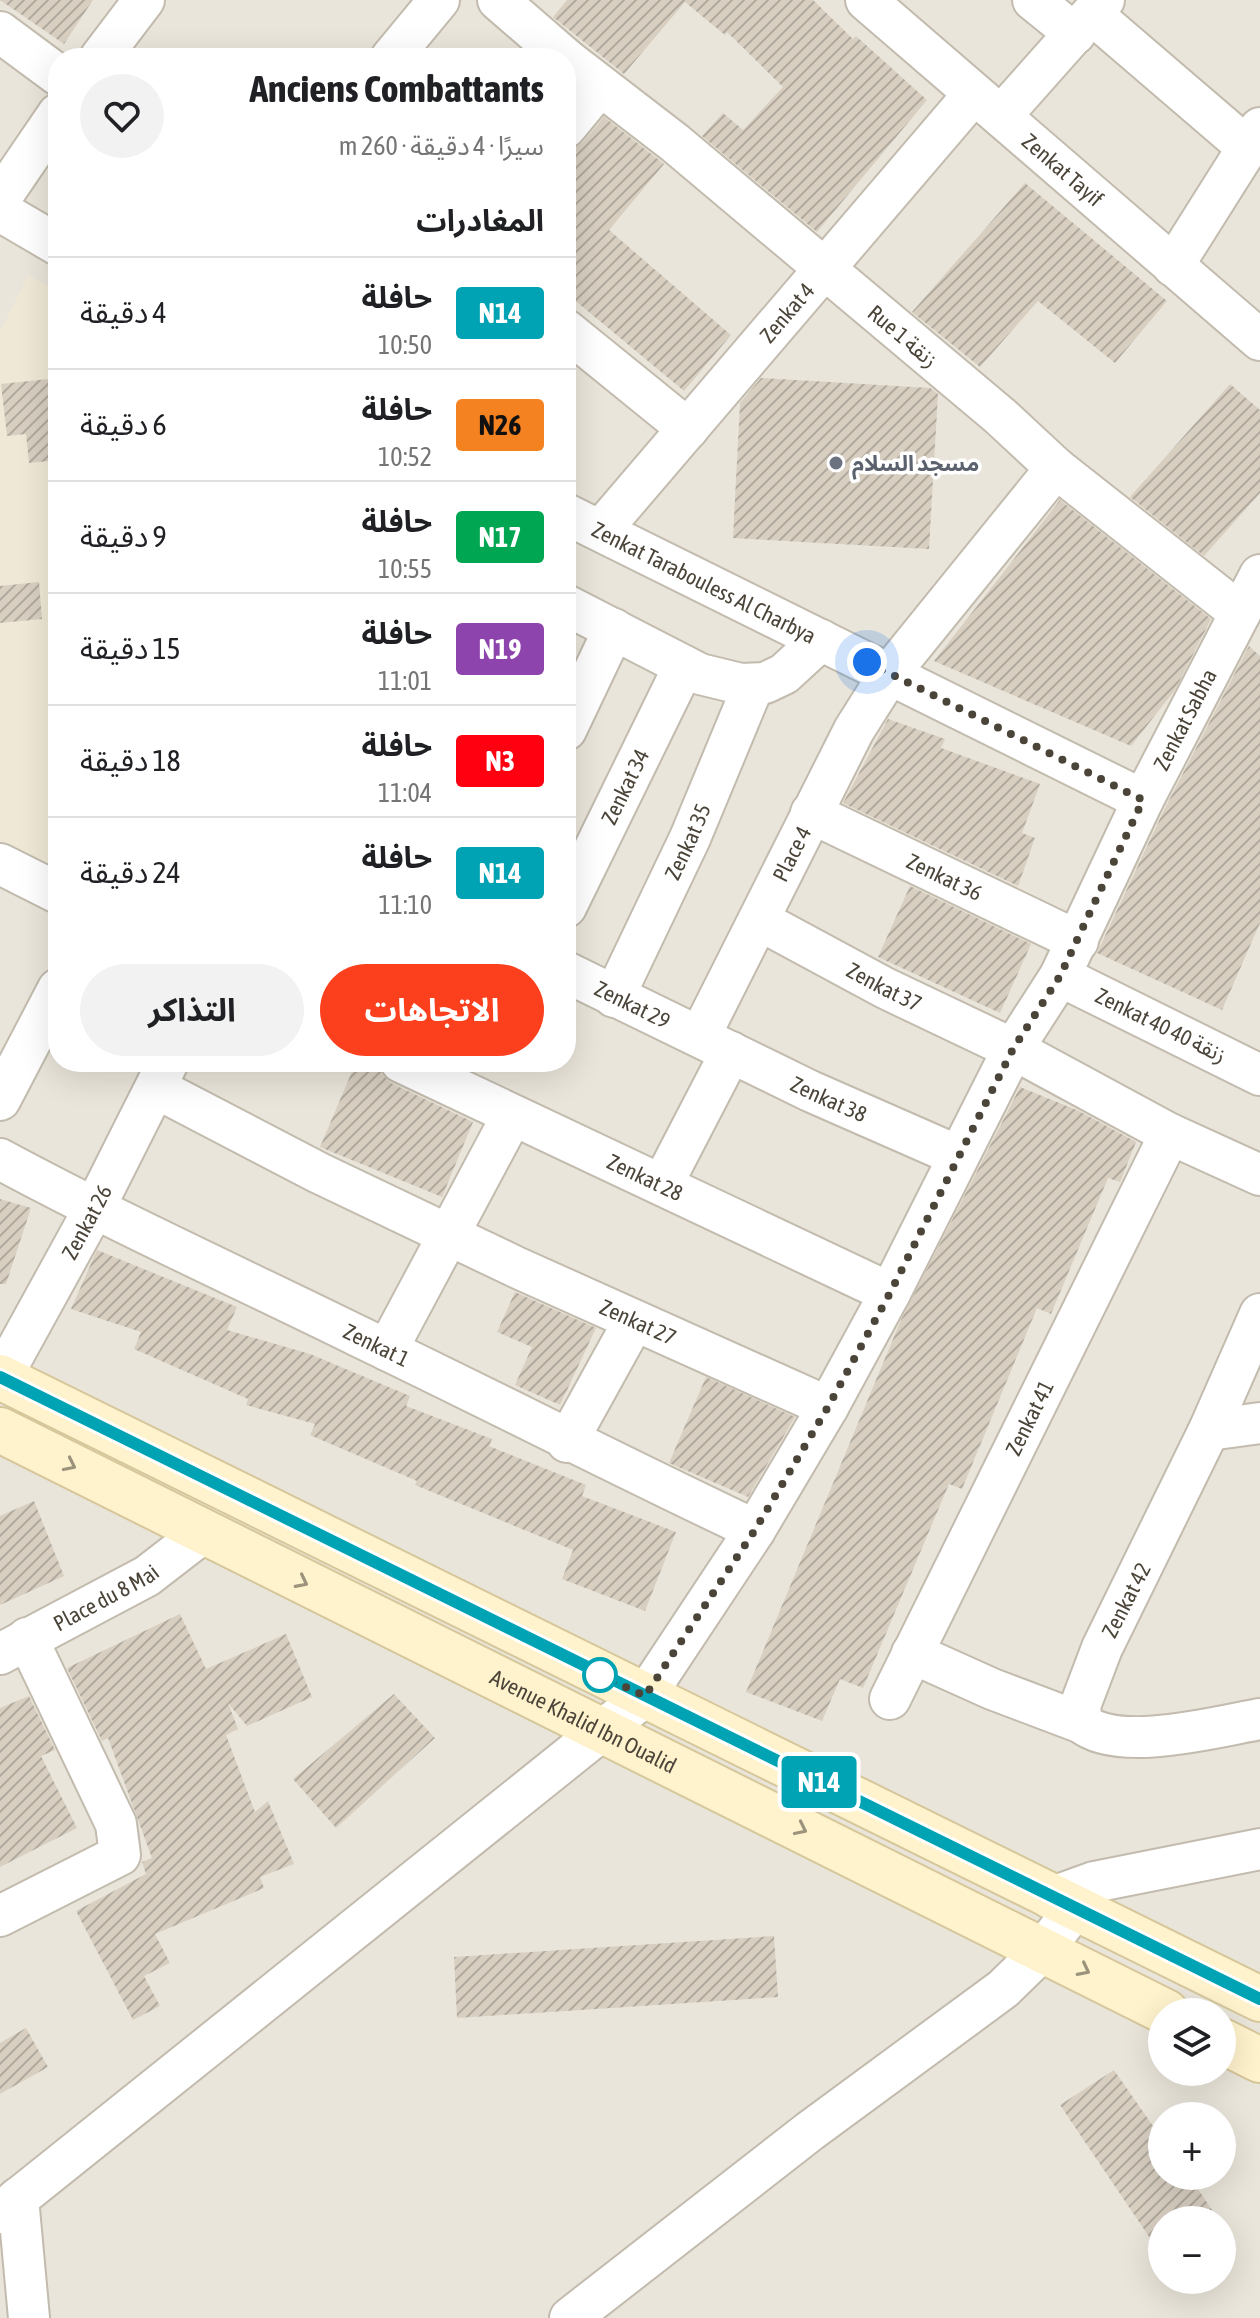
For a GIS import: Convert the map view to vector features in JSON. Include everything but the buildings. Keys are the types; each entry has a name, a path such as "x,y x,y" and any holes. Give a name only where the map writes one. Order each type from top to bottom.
{"main road":[{"path":"0,1378 1260,1999"},
{"name":"Avenue Khalid Ibn Oualid","path":"0,1430 1148,2003"},
{"path":"1236,2048 1260,2060"}],"street":[{"path":"108,48 144,0"},
{"path":"399,48 439,0"},
{"name":"Rue 1 زنقة","path":"498,0 554,48"},
{"name":"Zenkat Tayif","path":"866,0 1260,340"},
{"path":"1033,0 1091,16 1250,160 1173,266"},
{"name":"Zenkat 4","path":"584,522 688,429 825,271 987,106 1091,16"},
{"path":"0,32 48,68"},
{"name":"Rue 1 زنقة","path":"576,67 675,143 1000,416 1056,468 1254,588"},
{"path":"576,115 599,87"},
{"path":"0,199 48,129"},
{"path":"0,211 48,239"},
{"path":"576,338 688,429"},
{"name":"Place 4","path":"663,1183 759,920 854,730 890,673 1056,468"},
{"name":"Zenkat Tarabouless Al Charbya","path":"584,522 697,582 890,673 1143,800"},
{"name":"Zenkat Sabha","path":"9,2205 645,1696 755,1530 828,1407 890,1293 1013,1049 1060,976 1143,800 1254,588"},
{"path":"576,610 700,674 754,684 784,674 821,640"},
{"path":"576,709 614,629"},
{"name":"Zenkat 34","path":"576,887 684,666"},
{"name":"Zenkat 35","path":"614,997 690,838 754,684"},
{"name":"Zenkat 36","path":"811,813 1078,941"},
{"path":"0,864 48,888"},
{"name":"Zenkat 37","path":"759,920 885,988 1013,1049 1170,1134 1260,1175"},
{"name":"Zenkat 40 زنقة 40","path":"1060,976 1260,1075"},
{"name":"Zenkat 29","path":"576,977 716,1044"},
{"path":"0,1100 48,1008"},
{"name":"Zenkat 38","path":"716,1044 810,1091 958,1156"},
{"name":"Zenkat 28","path":"422,1072 663,1183 890,1293"},
{"name":"Zenkat 26","path":"0,1378 94,1209 162,1075"},
{"name":"Zenkat 27","path":"162,1075 319,1173 634,1321 828,1407"},
{"path":"387,1350 512,1116"},
{"name":"Zenkat 41","path":"890,1699 1170,1134"},
{"name":"Zenkat 1","path":"0,1159 94,1209 387,1350 567,1442 755,1530"},
{"name":"Zenkat 42","path":"1082,1723 1080,1706 1102,1648 1209,1430 1260,1314"},
{"path":"567,1442 634,1321"},
{"path":"1209,1430 1260,1423"},
{"name":"Place du 8 Mai","path":"14,1646 147,1576 204,1532"},
{"path":"0,1916 120,1855 116,1824 14,1646"},
{"path":"912,1653 992,1689 1082,1723 1095,1733 1117,1737 1175,1734 1260,1719"},
{"path":"570,2318 810,2131 1003,1989 1043,1950 1062,1904 1094,1882 1260,1849"},
{"path":"9,2205 29,2318"}],"shaded area":[{"path":"0,0 1260,0 1260,2318 0,2318"},
{"path":"28,275 48,286 48,872 0,848 0,332"}],"bus line":[{"name":"N14","path":"0,1377 1074,1910 1260,1999"}],"place":[{"name":"مسجد السلام","path":"836,463"}],"route":[{"path":"600,1675 645,1696 755,1530 828,1407 890,1293 1013,1049 1060,976 1143,800 867,662"}]}
